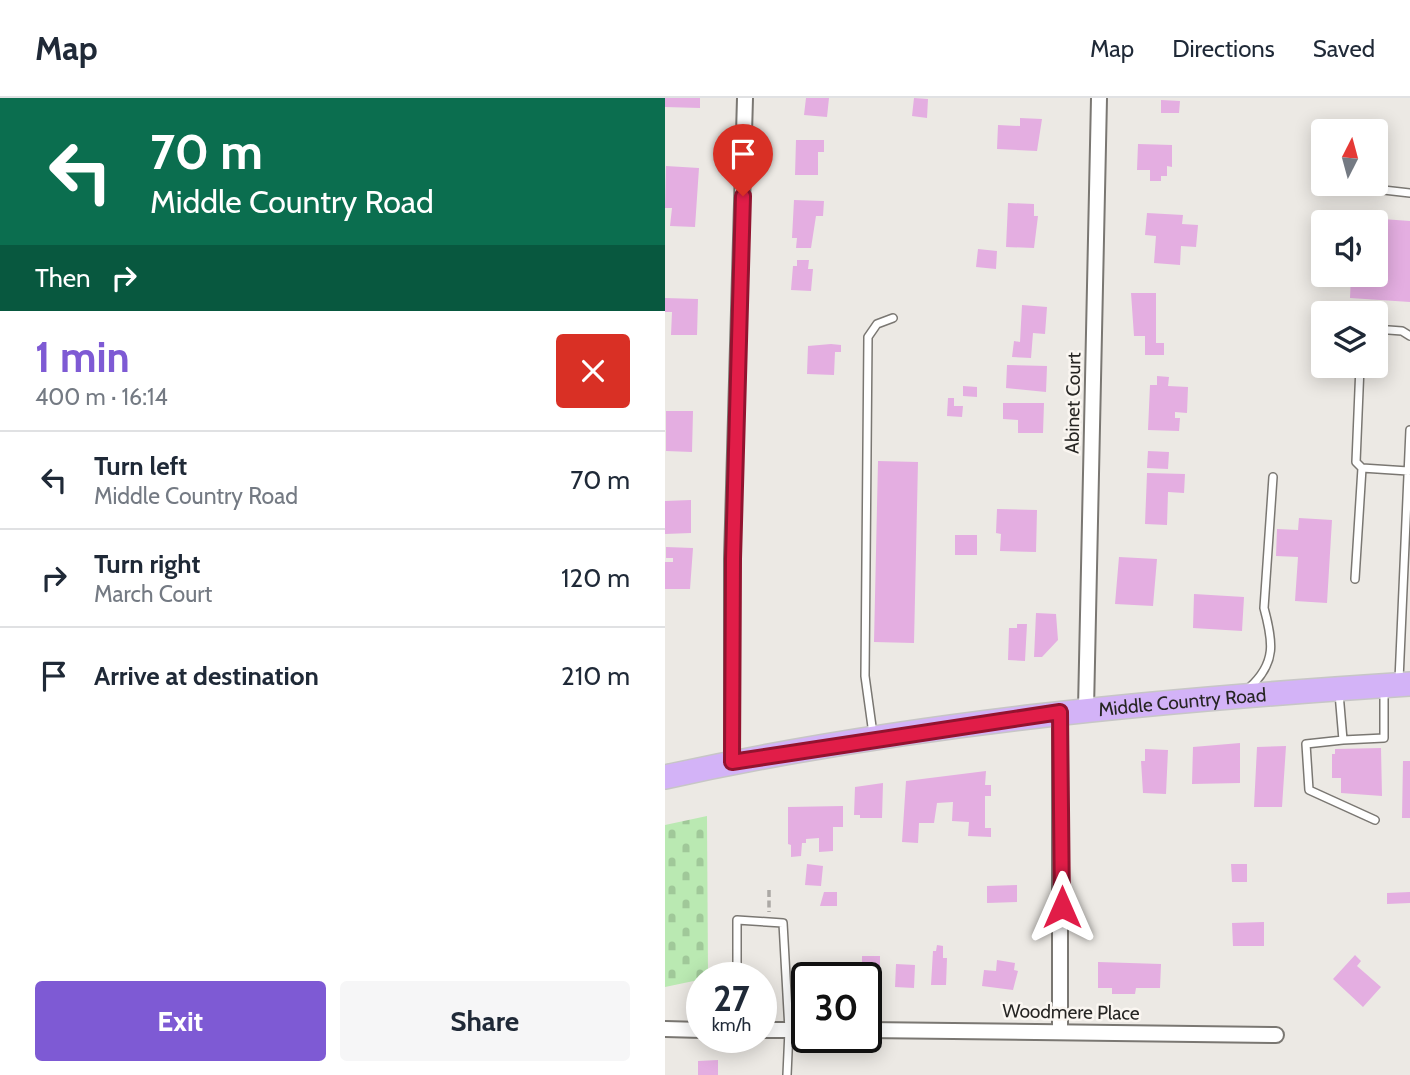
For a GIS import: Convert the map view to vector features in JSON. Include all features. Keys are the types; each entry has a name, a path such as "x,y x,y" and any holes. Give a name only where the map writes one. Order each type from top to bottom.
{"main road":[{"name":"Middle Country Road","path":"665,777 732,762 1060,712 1398,685"}],"street":[{"path":"732,762 733,559 745,98"},
{"name":"Abinet Court","path":"1086,709 1099,98"},
{"path":"1060,712 1060,1031"},
{"path":"665,1029 686,1030"},
{"path":"777,1030 789,1030"},
{"name":"Woodmere Place","path":"882,1031 1276,1035"}],"lane":[{"path":"1388,190 1410,192"},
{"path":"874,739 865,676 868,337 877,324 893,318"},
{"path":"1388,330 1402,331 1410,336"},
{"path":"1359,378 1356,462 1362,468 1408,471"},
{"path":"1375,820 1309,790 1306,744 1384,737 1398,685 1410,430"},
{"path":"1355,579 1362,468"},
{"path":"1241,696 1257,681 1271,655 1271,628 1264,608 1273,477"},
{"path":"1339,688 1343,740"},
{"path":"737,962 737,920 783,923 789,1030 787,1075"}],"path":[{"path":"769,890 769,922"}],"green space":[{"path":"707,816 708,962 686,962 686,983 665,987 665,825"}],"building":[{"path":"665,98 700,98 700,108 665,107"},
{"path":"806,98 829,98 827,117 804,115"},
{"path":"914,98 928,99 927,118 912,116"},
{"path":"1161,100 1180,101 1179,113 1161,113"},
{"path":"1020,118 1042,119 1037,151 997,149 998,125 1020,126"},
{"path":"796,140 824,140 824,152 818,152 818,175 795,175"},
{"path":"1138,144 1172,145 1172,167 1167,166 1167,176 1161,176 1161,181 1150,181 1150,170 1137,170"},
{"path":"666,166 699,168 695,227 670,226 672,208 665,208"},
{"path":"794,200 824,201 823,216 816,216 811,248 796,248 797,238 792,238"},
{"path":"1008,203 1034,204 1034,216 1038,216 1034,248 1006,247"},
{"path":"1147,213 1183,215 1182,224 1198,225 1196,247 1181,246 1180,265 1154,263 1156,236 1145,235"},
{"path":"1388,219 1410,221 1410,302 1350,298 1350,287 1388,287"},
{"path":"978,249 997,251 996,269 976,267"},
{"path":"797,260 809,260 808,269 813,269 811,291 791,290 793,266 797,266"},
{"path":"1131,293 1156,293 1156,343 1164,343 1164,355 1145,355 1145,336 1134,336"},
{"path":"665,298 698,299 697,335 671,335 672,312 665,312"},
{"path":"1022,305 1047,307 1045,334 1033,333 1031,358 1012,357 1014,341 1020,342"},
{"path":"841,345 841,352 835,352 834,375 807,374 808,346"},
{"path":"1007,365 1047,366 1046,392 1006,388"},
{"path":"1157,376 1169,377 1168,386 1188,387 1187,413 1175,412 1175,418 1180,418 1179,431 1148,430 1150,385 1157,385"},
{"path":"963,386 977,387 977,397 963,396"},
{"path":"948,398 954,398 954,406 963,406 962,417 947,416"},
{"path":"1003,403 1044,403 1043,433 1018,433 1018,420 1003,419"},
{"path":"666,411 693,411 692,452 666,451"},
{"path":"1148,451 1169,452 1168,469 1147,468"},
{"path":"878,461 918,462 914,643 874,642"},
{"path":"1147,473 1185,474 1184,493 1168,492 1167,525 1145,524"},
{"path":"691,500 691,533 665,534 665,501"},
{"path":"997,509 1037,510 1036,552 1000,551 1001,534 996,533"},
{"path":"1299,518 1332,520 1327,603 1295,601 1298,557 1276,556 1277,529 1298,530"},
{"path":"955,535 977,535 977,555 955,555"},
{"path":"666,547 693,548 690,589 665,589 665,562 673,562 673,558 666,558"},
{"path":"1119,557 1157,559 1153,606 1115,604"},
{"path":"1194,594 1244,597 1242,631 1193,628"},
{"path":"1036,613 1056,614 1058,640 1042,657 1034,657"},
{"path":"1017,624 1027,624 1025,661 1008,660 1009,628 1017,628"},
{"path":"1240,743 1240,783 1192,784 1193,747"},
{"path":"1286,746 1282,807 1254,807 1257,747"},
{"path":"1381,748 1382,796 1341,793 1341,778 1332,778 1332,754 1335,754 1335,749"},
{"path":"1145,749 1168,750 1166,794 1143,793 1141,761 1145,761"},
{"path":"1403,761 1410,761 1410,818 1402,818"},
{"path":"986,771 985,785 991,785 991,796 985,796 985,828 991,828 991,837 968,836 969,822 952,821 953,802 937,803 934,823 919,823 918,843 902,842 906,781"},
{"path":"883,783 882,818 860,818 860,815 854,815 855,787"},
{"path":"843,806 843,827 833,827 833,851 819,852 819,838 806,839 806,843 802,843 801,856 791,857 791,845 788,844 788,807"},
{"path":"807,864 823,866 821,886 805,885"},
{"path":"1231,864 1247,864 1247,882 1232,882"},
{"path":"1017,885 1017,902 987,903 987,886"},
{"path":"824,892 837,892 837,906 820,906"},
{"path":"1410,892 1410,903 1387,904 1387,893"},
{"path":"1264,922 1264,946 1233,946 1232,923"},
{"path":"937,945 943,946 943,958 947,958 946,985 931,985 933,951 936,951"},
{"path":"1355,955 1361,961 1357,966 1381,987 1363,1007 1333,979"},
{"path":"862,956 880,956 880,962 862,962"},
{"path":"997,960 1015,963 1014,970 1018,971 1013,990 982,986 984,970 996,971"},
{"path":"1098,962 1161,964 1160,988 1136,988 1135,994 1112,994 1112,988 1098,988"},
{"path":"896,964 915,965 914,988 895,987"},
{"path":"718,1060 718,1075 698,1075 698,1061"}],"route":[{"path":"743,196 733,559 732,762 1060,712 1062,907"}]}
